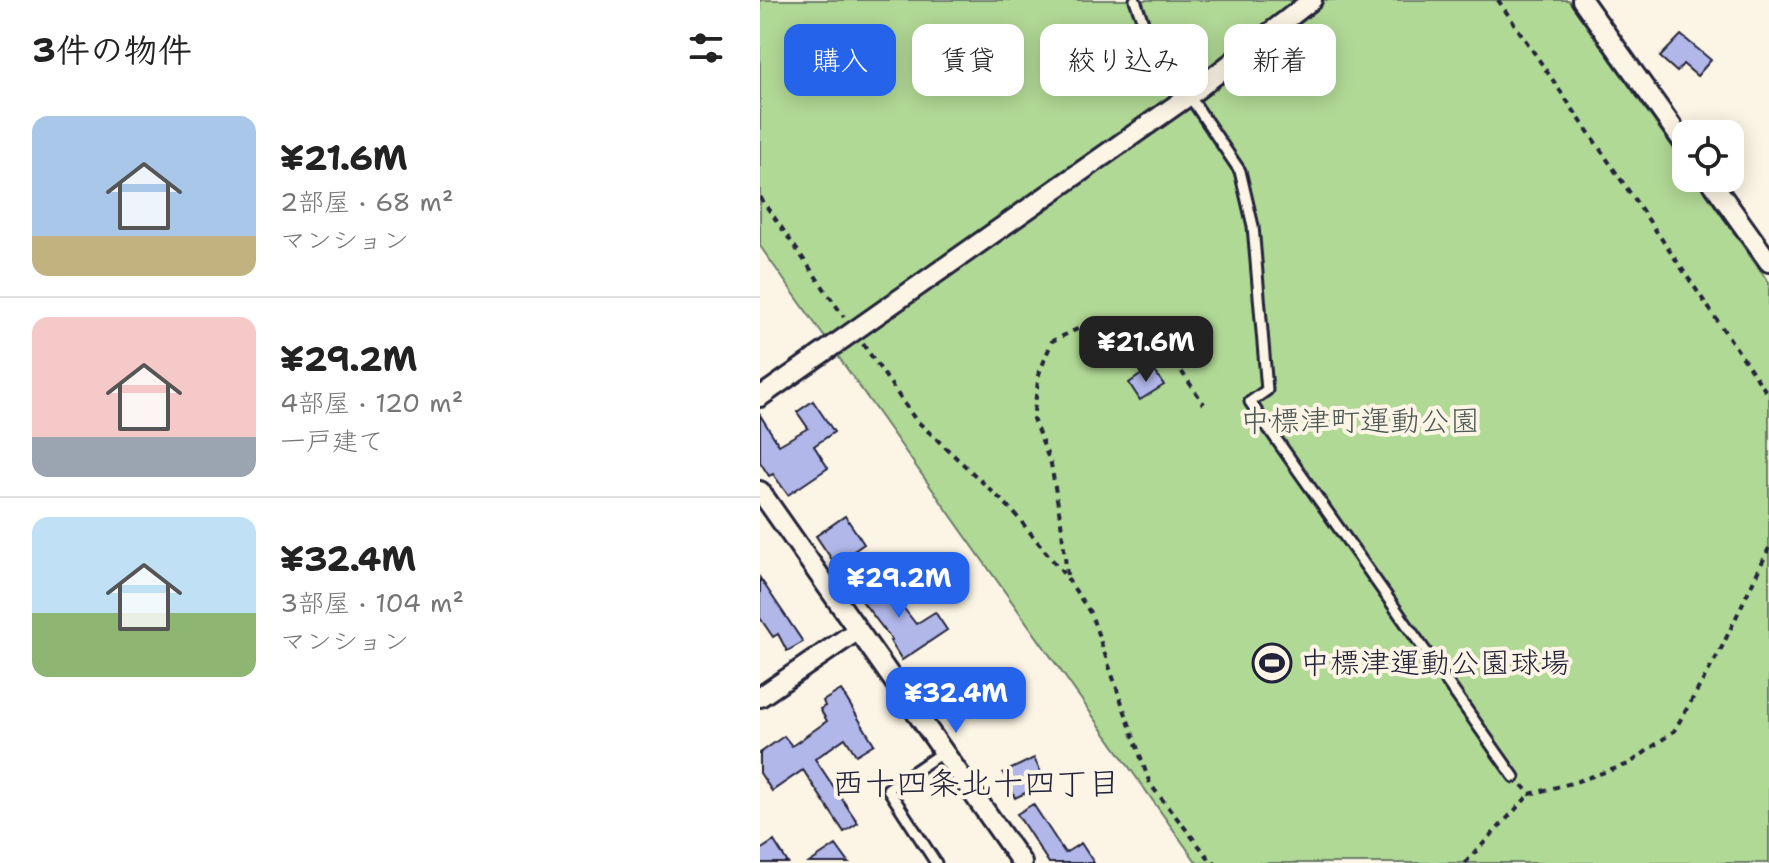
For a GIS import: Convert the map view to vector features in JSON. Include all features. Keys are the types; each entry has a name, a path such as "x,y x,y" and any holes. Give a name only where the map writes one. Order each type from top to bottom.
{"street":[{"path":"1208,81 1312,0"},
{"path":"1582,0 1672,126"},
{"path":"760,397 1189,96"},
{"path":"1719,192 1769,262"},
{"path":"760,491 1022,863"},
{"path":"760,697 858,630"}],"lane":[{"path":"1135,0 1144,24"},
{"path":"1191,96 1240,171 1253,226 1267,390 1250,402 1514,777"},
{"path":"936,863 888,789 943,752"}],"path":[{"path":"1498,0 1769,396"},
{"path":"760,197 915,419 1011,509 1067,578 1091,614 1150,784 1215,863"},
{"path":"1067,578 1051,464 1033,419 1039,374 1052,341 1088,324 1122,322 1159,339 1204,404"},
{"path":"1465,863 1530,794 1629,764 1674,731 1720,651 1769,548"},
{"path":"1514,777 1530,794"}],"green space":[{"name":"中標津町運動公園","path":"760,0 1568,0 1672,146 1672,192 1705,192 1769,283 1769,863 1197,863 760,246"}],"building":[{"path":"1681,35 1711,60 1697,76 1683,64 1677,72 1660,57"},
{"path":"1152,367 1164,385 1140,400 1129,383"},
{"path":"813,401 834,432 814,446 828,468 788,495 760,462 760,415 779,445 808,428 797,412"},
{"path":"845,516 864,544 835,564 816,536"},
{"path":"760,578 803,642 787,651 778,634 773,637 760,618"},
{"path":"881,579 916,624 935,612 947,630 902,660 892,640 855,592 870,580 874,584"},
{"path":"841,690 874,744 856,755 845,738 815,759 858,823 844,832 803,770 772,791 760,773 760,753 784,736 792,746 827,721 820,709 825,706 823,701"},
{"path":"1034,758 1046,783 1015,798 1003,773"},
{"path":"1033,804 1065,853 1081,843 1094,863 1049,863 1017,814"},
{"path":"774,841 788,863 760,863 760,850"},
{"path":"836,845 849,863 809,863"}],"place":[{"name":"中標津運動公園球場","path":"1272,663"}],"district":[{"name":"西十四条北十四丁目","path":"976,783"}]}
